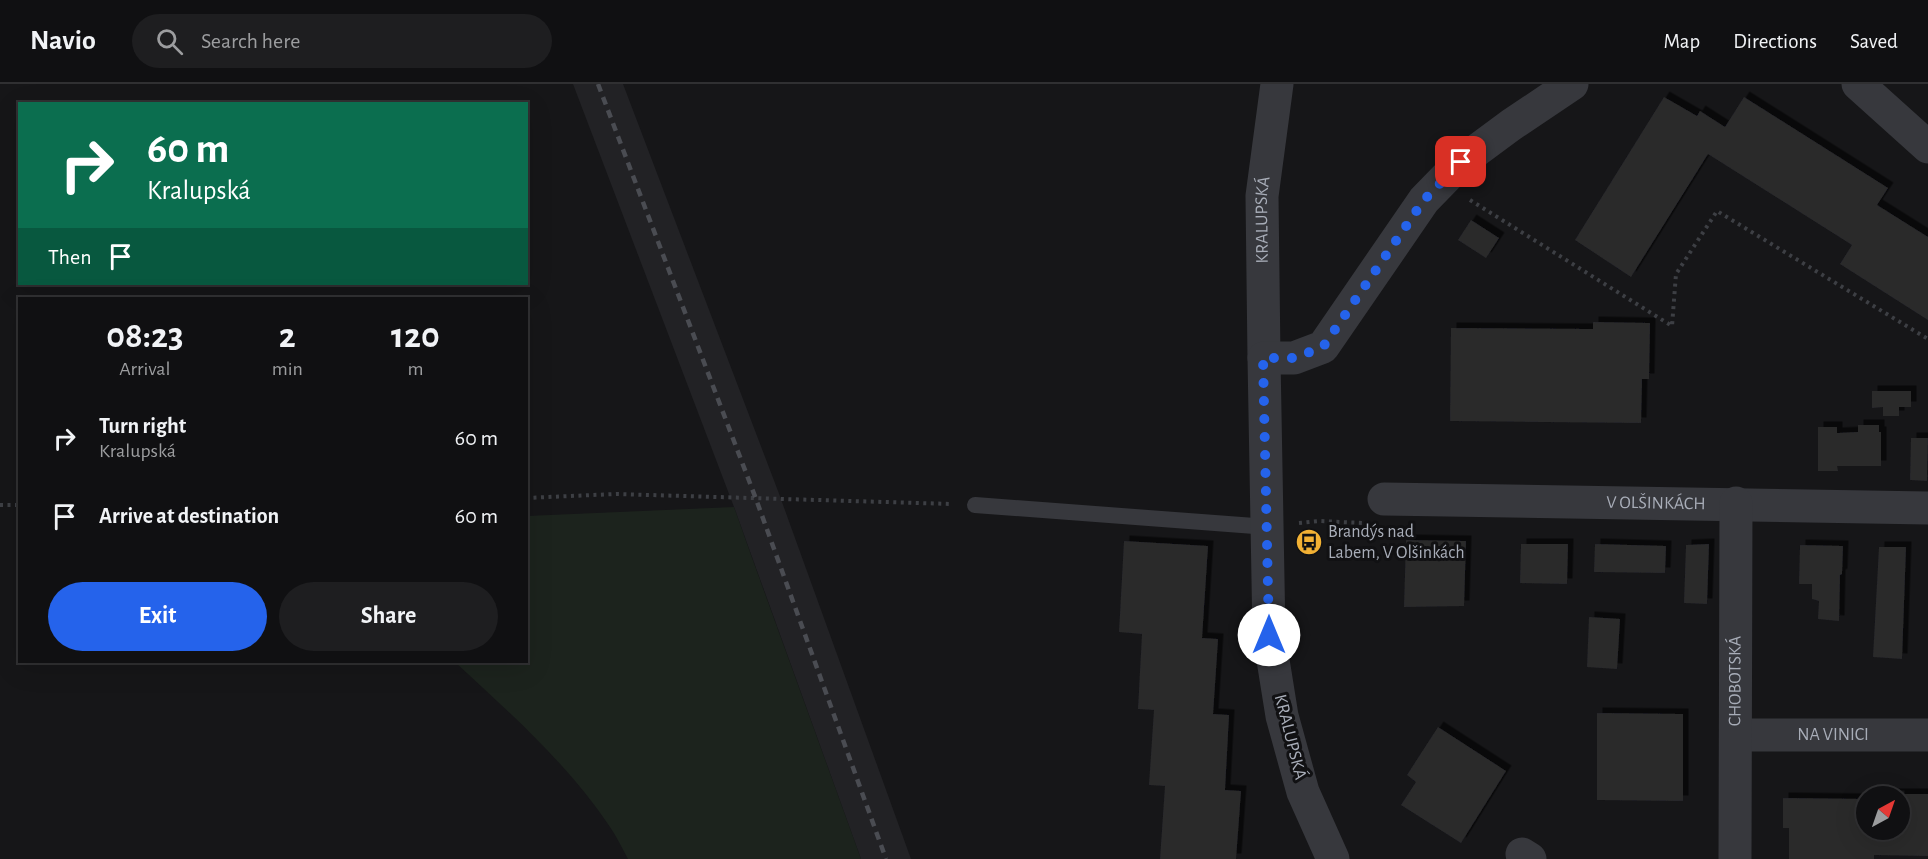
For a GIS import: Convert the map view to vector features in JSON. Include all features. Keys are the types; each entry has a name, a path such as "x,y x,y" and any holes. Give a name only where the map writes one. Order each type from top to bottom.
{"street":[{"name":"KRALUPSKÁ","path":"1276,84 1262,196 1269,635 1282,716 1303,792 1333,859"},
{"path":"1263,358 1294,358 1323,347 1424,200 1461,162 1572,84"},
{"path":"1858,84 1928,147"},
{"name":"V OLŠINKÁCH","path":"1384,499 1928,508"},
{"name":"CHOBOTSKÁ","path":"1735,859 1736,504"},
{"name":"NA VINICI","path":"1737,735 1928,735"}],"lane":[{"path":"975,505 1268,526"}],"path":[{"path":"1469,199 1672,326 1676,274 1716,211 1928,339"},
{"path":"528,498 616,495 975,505"},
{"path":"1268,526 1319,521 1375,523 1384,499"},
{"path":"0,505 18,506"}],"shaded area":[{"path":"573,84 623,84 778,491 911,859 861,859 734,507"},
{"path":"734,507 861,859 628,859 610,827 576,782 497,700 456,663 528,663 528,516"}],"building":[{"path":"1664,97 1697,116 1700,111 1725,127 1744,97 1888,188 1877,205 1928,237 1928,320 1840,264 1852,245 1708,154 1631,277 1575,240"},
{"path":"1471,220 1499,238 1486,258 1458,240"},
{"path":"1593,322 1650,323 1649,379 1642,379 1641,423 1450,421 1451,328 1593,329"},
{"path":"1872,391 1911,391 1911,407 1899,407 1899,416 1883,416 1883,407 1872,408"},
{"path":"1858,425 1879,425 1881,466 1837,466 1838,471 1818,471 1818,427 1837,427 1837,433 1858,432"},
{"path":"1911,438 1928,438 1927,481 1910,480"},
{"path":"1406,540 1466,541 1464,606 1404,607"},
{"path":"1124,541 1208,546 1202,638 1218,639 1213,714 1229,715 1225,790 1241,791 1236,859 1160,859 1165,786 1149,785 1154,710 1138,709 1142,634 1119,632"},
{"path":"1521,544 1568,544 1567,584 1520,583"},
{"path":"1595,544 1666,546 1665,573 1594,572"},
{"path":"1709,544 1707,604 1684,603 1686,545"},
{"path":"1800,545 1843,546 1839,621 1818,619 1819,601 1812,599 1812,584 1799,584"},
{"path":"1879,547 1906,547 1902,659 1873,657"},
{"path":"1589,617 1620,619 1617,669 1587,667"},
{"path":"1597,713 1683,714 1683,801 1597,800"},
{"path":"1438,727 1506,771 1461,843 1401,805 1416,782 1407,775"},
{"path":"1910,794 1928,794 1928,856 1874,855 1874,859 1789,859 1789,828 1783,828 1783,798 1856,799 1856,840 1910,840"}],"railway":[{"path":"598,84 756,499 886,859"}],"place":[{"name":"Brandýs nad Labem, V Olšinkách","path":"1309,542"}],"route":[{"path":"1269,635 1263,358 1294,358 1323,347 1424,200 1461,162"}]}
